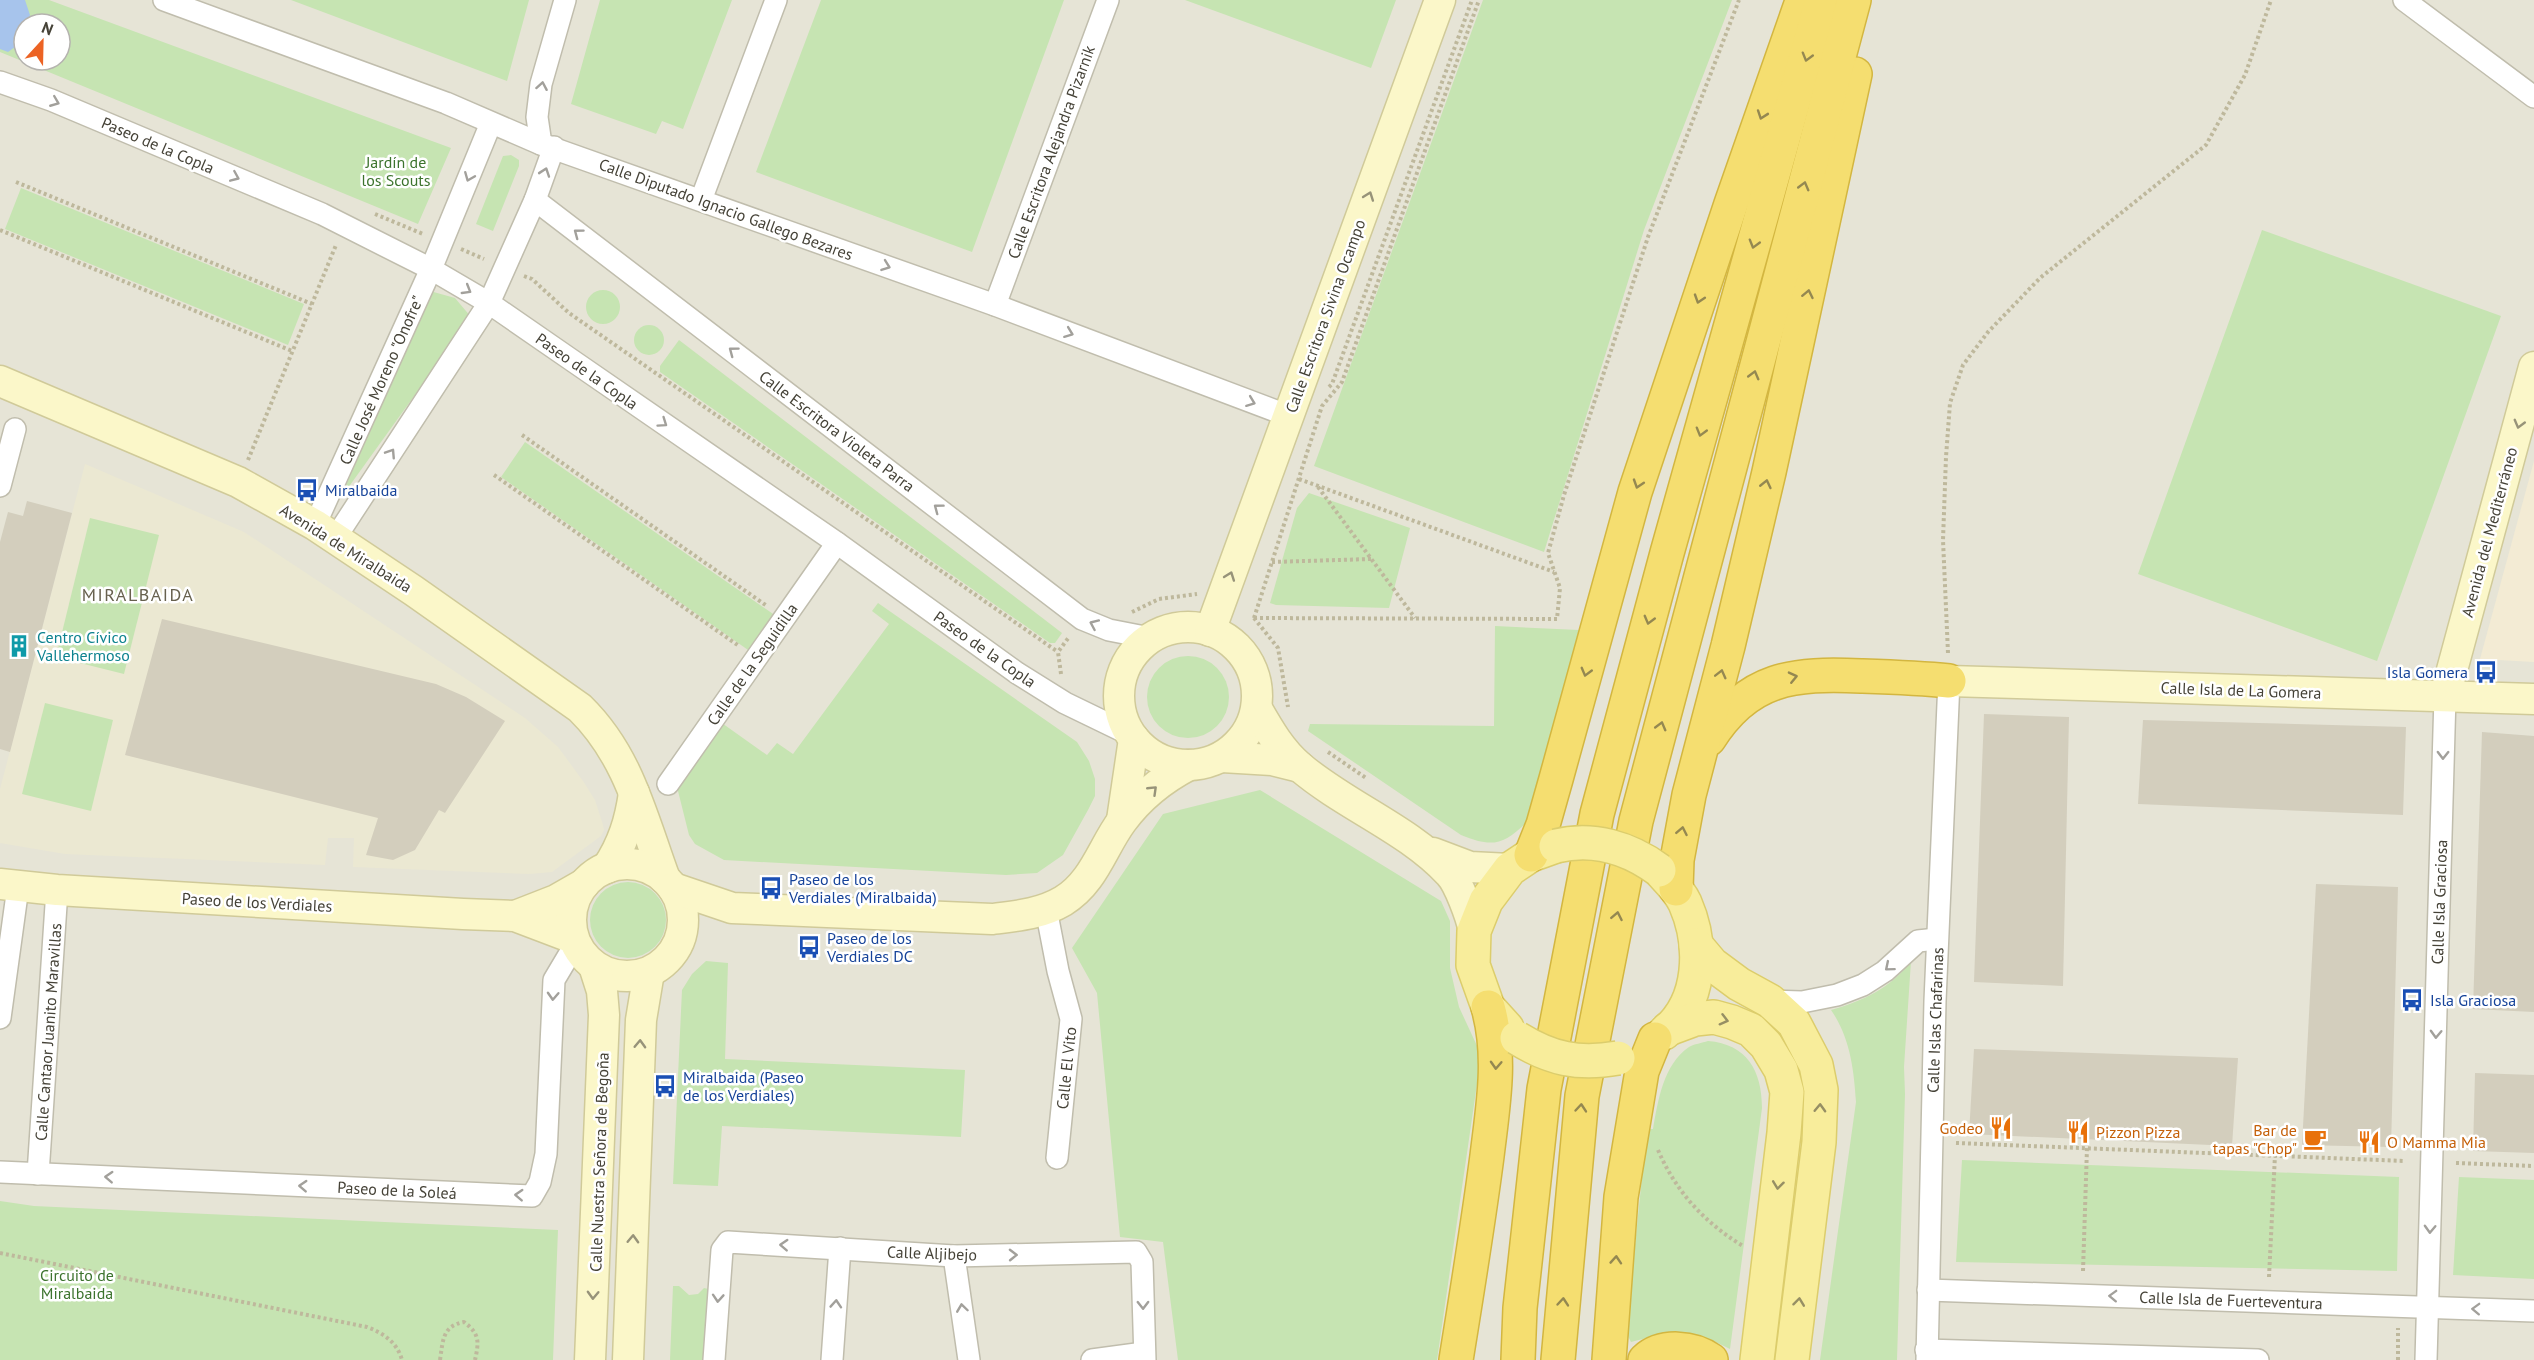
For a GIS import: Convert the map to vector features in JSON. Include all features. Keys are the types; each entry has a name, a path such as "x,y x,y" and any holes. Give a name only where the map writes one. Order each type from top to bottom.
{"highway":[{"path":"1533,857 1635,492 1731,204 1803,0"},
{"path":"1518,1360 1520,1308 1544,1089 1597,814 1666,553 1822,0"},
{"path":"1558,1360 1582,1096 1636,820 1854,0"},
{"path":"1667,879 1677,860 1689,795 1702,751 1767,483 1847,114 1869,0"},
{"path":"1702,751 1717,727 1738,704 1759,690 1795,676 1822,674 1949,681"},
{"path":"1456,1360 1479,1218 1495,1092 1497,1056 1495,1031 1488,1007"},
{"path":"1609,1360 1621,1197 1642,1071 1661,1034"},
{"path":"1474,1360 1479,1218"},
{"path":"1645,1360 1657,1354 1679,1349 1693,1351 1711,1360"}],"main road":[{"path":"1573,842 1616,846 1646,860 1667,879 1685,903 1696,945 1698,963 1689,996 1681,1013 1661,1034 1638,1051 1618,1058 1578,1062 1534,1048 1517,1038 1488,1007 1473,965 1474,932 1486,901 1533,857 1573,842"},
{"path":"1696,945 1712,964 1739,984 1770,1001 1794,1023 1816,1065 1821,1090 1820,1142 1792,1360"},
{"path":"1661,1034 1695,1019 1714,1017 1732,1022 1751,1030 1766,1045 1782,1070 1787,1092 1784,1133 1757,1360"}],"street":[{"name":"Calle Diputado Ignacio Gallego Bezares","path":"164,0 446,103 548,146 995,305 1289,416"},
{"path":"548,146 537,117 541,84 565,0"},
{"path":"701,200 776,0"},
{"name":"Calle Escritora Alejandra Pizarnik","path":"995,305 1108,0"},
{"name":"Calle Escritora Sivina Ocampo","path":"1210,631 1440,0"},
{"path":"2404,0 2534,98"},
{"name":"Paseo de la Copla","path":"0,82 51,100 344,225 431,269 489,303 837,543 1017,673 1065,703 1132,737"},
{"name":"Calle José Moreno \"Onofre\"","path":"325,531 491,123"},
{"name":"Calle José Moreno \"Onofre\"","path":"325,531 489,303 535,200 548,146"},
{"name":"Calle Escritora Violeta Parra","path":"535,200 1082,619 1109,630 1150,639"},
{"name":"Avenida del Mediterráneo","path":"2445,696 2534,367"},
{"name":"Avenida de Miralbaida","path":"0,381 238,482 325,531 580,708 597,725 611,745 634,793 669,883"},
{"path":"0,486 15,429"},
{"name":"Calle de la Seguidilla","path":"668,784 837,543"},
{"path":"1190,627 1210,631 1228,640 1242,653 1252,670 1257,689 1257,709 1250,728 1238,744 1222,757 1206,763 1189,765 1158,758 1145,750 1132,737 1123,719 1119,701 1120,683 1126,666 1136,651 1150,639 1169,630 1190,627"},
{"name":"Calle Isla de La Gomera","path":"1949,681 2534,699"},
{"name":"Calle Islas Chafarinas","path":"1927,1355 1937,939 1949,681"},
{"name":"Calle Isla Graciosa","path":"2426,1360 2445,696"},
{"path":"1257,709 1280,746 1312,758 1451,874 1470,912 1474,932"},
{"path":"1122,820 1132,737"},
{"path":"1222,757 1272,760 1312,758"},
{"path":"596,876 622,864 638,865 652,870 669,883 732,908 992,919 1023,916 1046,909 1064,900 1079,888 1093,871 1122,820 1157,785 1189,765"},
{"path":"634,793 630,820 619,850 574,900 571,919 581,949 611,974 630,976 649,972 670,955 682,932 683,917 680,902 669,883"},
{"path":"1417,846 1470,867 1533,857"},
{"name":"Paseo de los Verdiales","path":"9,886 463,914 515,915 556,900 596,876"},
{"path":"0,1018 9,886"},
{"name":"Calle Cantaor Juanito Maravillas","path":"38,1174 57,890"},
{"path":"682,932 732,908"},
{"name":"Calle El Vito","path":"1046,909 1058,971 1071,1019 1057,1158"},
{"name":"Paseo de los Verdiales","path":"515,915 581,949"},
{"path":"1770,1001 1802,1002 1837,995 1863,985 1885,971 1918,940 1937,939"},
{"name":"Paseo de la Soleá","path":"0,1172 532,1196 540,1182 546,1154 554,980 581,949"},
{"name":"Calle Nuestra Señora de Begoña","path":"581,949 602,991 604,1015 591,1360"},
{"path":"628,1360 641,1020 649,972"},
{"name":"Calle Aljibejo","path":"714,1360 722,1250 728,1242 954,1256 1136,1252 1142,1262 1145,1356"},
{"path":"832,1360 840,1248"},
{"path":"954,1256 969,1360"},
{"name":"Calle Isla de Fuerteventura","path":"1928,1290 2534,1311"},
{"path":"1927,1355 2259,1360"},
{"path":"1092,1360 1145,1356"}],"path":[{"path":"1254,618 1323,406 1342,382 1479,0"},
{"path":"1254,618 1557,619 1560,588 1548,553 1568,484 1648,237 1739,0"},
{"path":"1949,681 1943,540 1946,457 1950,404 1963,365 1988,332 2040,278 2206,145 2245,75 2271,0"},
{"path":"16,182 312,304"},
{"path":"238,482 344,225"},
{"path":"0,230 292,351"},
{"path":"522,435 784,618"},
{"path":"494,475 756,658"},
{"path":"1299,479 1554,572"},
{"path":"1318,486 1415,618"},
{"path":"1272,562 1371,559"},
{"path":"1254,618 1278,648 1288,709"},
{"path":"1312,758 1373,782"},
{"path":"1956,1143 2404,1161"},
{"path":"1656,1144 1672,1178 1685,1197 1725,1234 1749,1249"},
{"path":"2083,1271 2087,1148"},
{"path":"2270,1277 2275,1155"},
{"path":"2456,1163 2534,1166"},
{"path":"0,1253 367,1327 390,1340 402,1360"},
{"path":"440,1360 445,1333 453,1324 464,1322 475,1330 479,1341 476,1360"},
{"path":"2398,1326 2398,1360"}],"shaded area":[{"path":"0,0 2534,0 2534,1360 0,1360"},
{"path":"2534,461 2534,662 2480,659"},
{"path":"85,464 244,532 525,718 558,747 583,781 595,800 604,830 601,836 552,872 529,874 353,867 354,838 328,838 325,865 65,854 0,843 0,789"}],"green space":[{"name":"Jardín de los Scouts","path":"0,0 49,0 451,148 418,224 49,72 72,72 72,12 12,12 12,57 0,52"},
{"path":"291,0 529,0 507,81"},
{"path":"600,0 732,0 683,129 662,121 656,134 571,104"},
{"path":"821,0 1064,0 972,252 756,172"},
{"path":"1185,0 1396,0 1371,68"},
{"path":"1483,0 1732,0 1644,230 1544,552 1314,466"},
{"path":"511,155 519,160 519,166 493,231 476,224 503,156"},
{"path":"21,188 304,304 288,345 5,229"},
{"path":"2262,230 2501,316 2377,661 2138,574"},
{"path":"603,290 615,295 620,307 615,319 603,324 591,319 586,307 591,295"},
{"path":"430,291 455,298 471,317 340,499"},
{"path":"649,325 660,329 664,340 660,351 649,355 638,351 634,340 638,329"},
{"path":"679,340 1062,633 1055,643 1050,643 660,372 660,366"},
{"path":"525,442 776,616 751,652 501,477"},
{"path":"1309,493 1410,528 1389,608 1270,603 1297,508"},
{"path":"90,518 159,535 124,674 56,657"},
{"path":"878,603 1077,742 1089,761 1095,779 1095,796 1063,855 1037,873 1006,875 724,860 695,844 689,835 676,783 719,721 767,755 777,743 793,754 889,624 872,611"},
{"path":"1495,626 1579,630 1528,821 1511,835 1490,843 1461,835 1308,731 1310,724 1494,726"},
{"path":"1188,656 1204,659 1217,668 1226,681 1229,697 1226,713 1217,726 1204,735 1188,738 1172,735 1159,726 1150,713 1147,697 1150,681 1159,668 1172,659"},
{"path":"45,703 113,720 91,811 22,794"},
{"path":"1260,790 1441,901 1450,921 1450,968 1459,1007 1478,1048 1478,1077 1437,1360 1178,1360 1163,1242 1120,1237 1097,993 1072,948 1163,814"},
{"path":"621,882 635,882 649,888 660,899 664,905 666,920 664,935 655,947 643,956 621,958 607,952 596,941 590,927 590,913 596,899 607,888"},
{"path":"706,961 728,963 725,1059 965,1070 961,1137 722,1126 718,1186 673,1184 682,990 692,974"},
{"path":"1911,961 1904,1067 1897,1360 1820,1360 1856,1102 1847,1043 1831,1010 1876,992 1895,979"},
{"path":"1708,1041 1722,1043 1733,1048 1750,1062 1759,1082 1762,1108 1730,1349 1703,1337 1681,1333 1659,1335 1631,1342 1626,1332 1647,1129 1653,1129 1663,1084 1673,1063 1689,1047"},
{"path":"1962,1160 2399,1177 2397,1271 1956,1262"},
{"path":"2459,1177 2534,1180 2534,1279 2453,1275"},
{"name":"Circuito de Miralbaida","path":"0,1201 34,1206 558,1230 553,1360 0,1360"},
{"path":"673,1286 679,1286 689,1295 698,1294 704,1288 713,1290 709,1360 670,1360"}],"water":[{"path":"0,0 25,0 29,12 12,12 12,49 8,52 0,49"}],"building":[{"name":"Centro Cívico Vallehermoso","path":"27,501 72,513 10,752 0,749 0,542 8,512 23,516"},
{"path":"162,619 436,684 466,697 505,721 445,813 439,810 415,850 393,860 366,855 378,818 125,755"},
{"path":"1984,714 2069,717 2063,986 1974,982"},
{"path":"2143,720 2406,727 2403,815 2138,804"},
{"path":"2482,732 2534,736 2534,1012 2473,1009"},
{"path":"2316,884 2398,887 2391,1147 2302,1145"},
{"path":"1974,1049 2238,1058 2232,1146 1969,1134"},
{"path":"2475,1073 2534,1075 2534,1153 2473,1151"}],"place":[{"name":"Miralbaida","path":"307,490"},
{"name":"Centro Cívico Vallehermoso","path":"19,646"},
{"name":"Isla Gomera","path":"2486,672"},
{"name":"Paseo de los Verdiales (Miralbaida)","path":"771,888"},
{"name":"Paseo de los Verdiales DC","path":"809,947"},
{"name":"Isla Graciosa","path":"2412,1000"},
{"name":"Miralbaida (Paseo de los Verdiales)","path":"665,1086"},
{"name":"Godeo","path":"2001,1128"},
{"name":"Pizzon Pizza","path":"2078,1132"},
{"name":"Bar de tapas \"Chop\"","path":"2315,1139"},
{"name":"O Mamma Mia","path":"2369,1142"}],"district":[{"name":"MIRALBAIDA","path":"138,594"}]}
